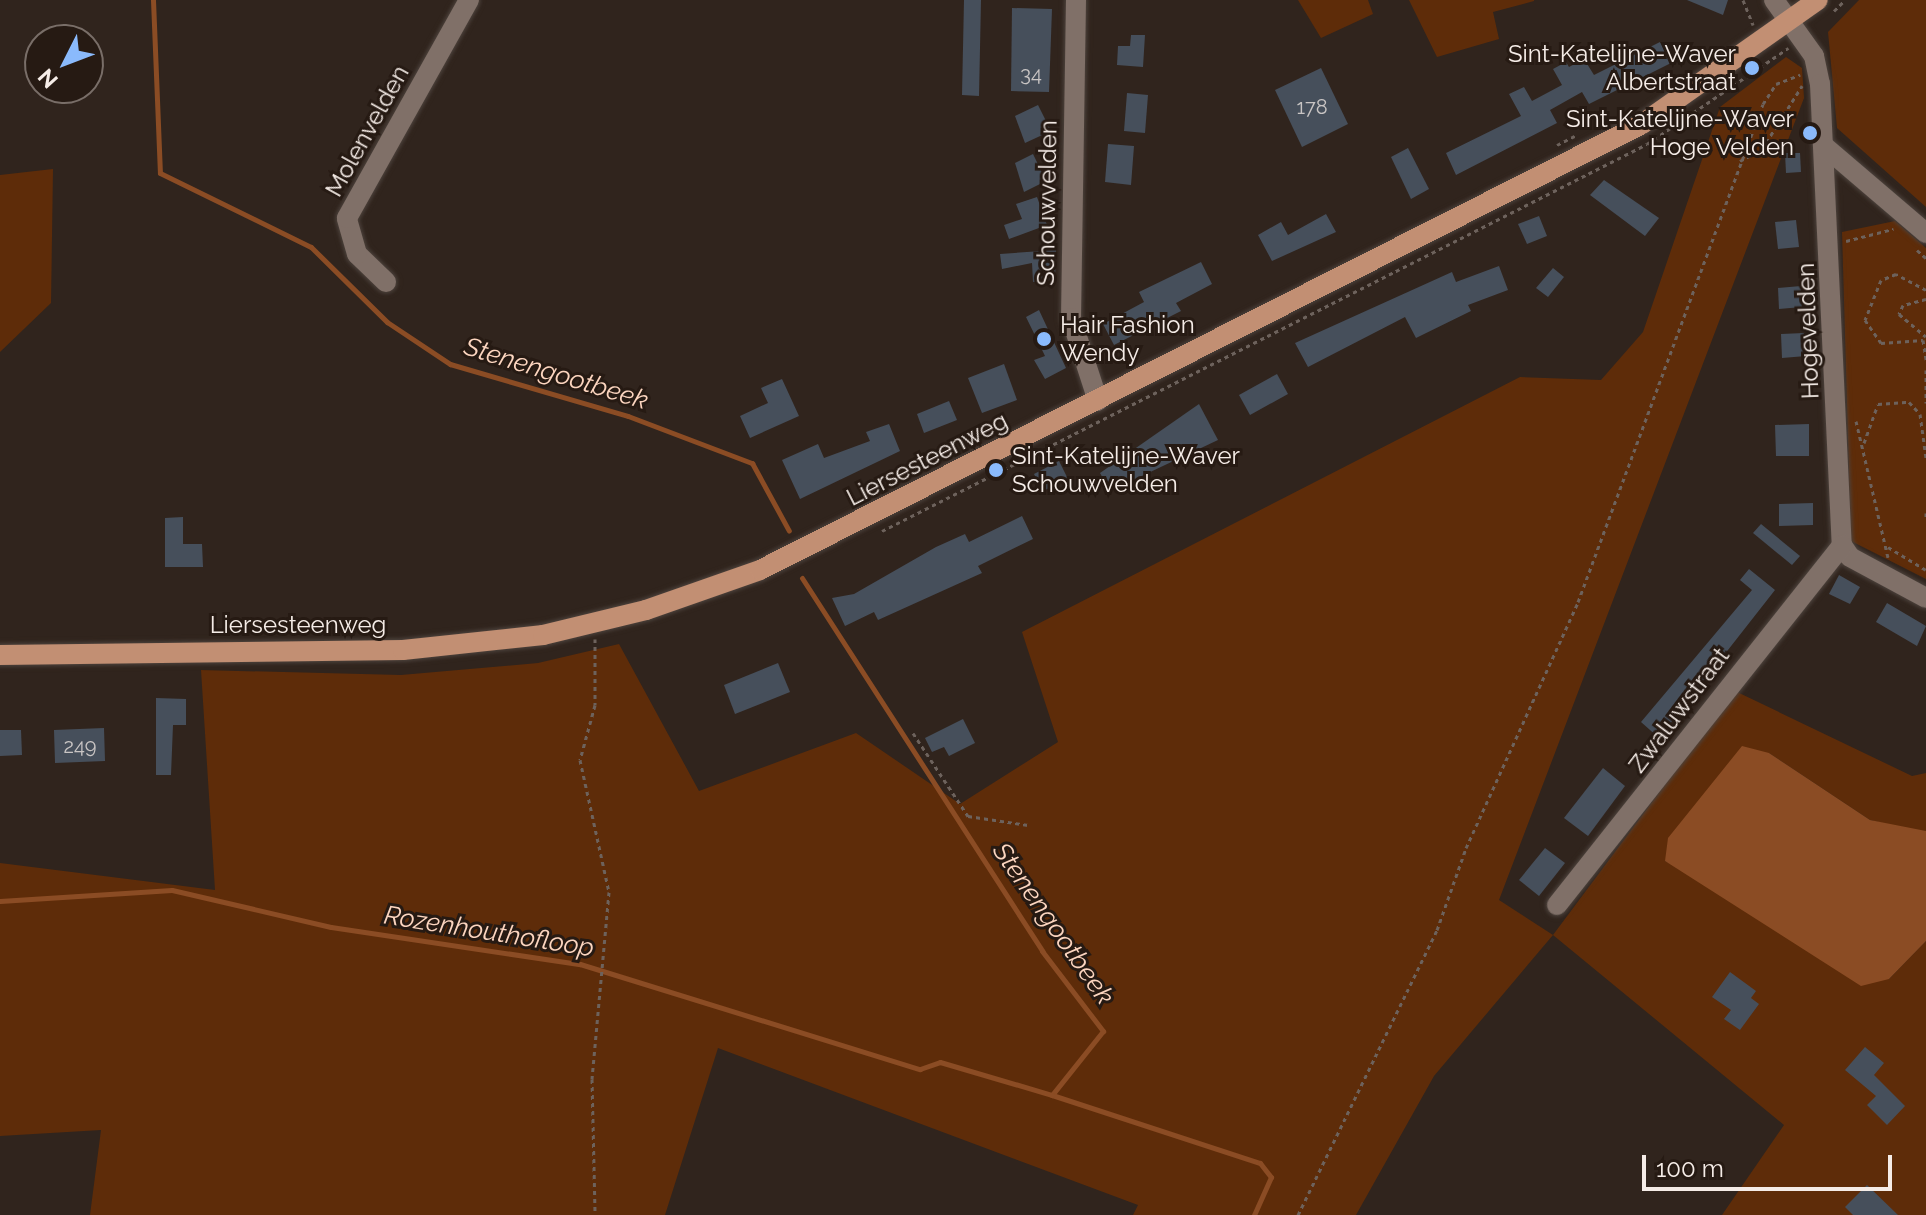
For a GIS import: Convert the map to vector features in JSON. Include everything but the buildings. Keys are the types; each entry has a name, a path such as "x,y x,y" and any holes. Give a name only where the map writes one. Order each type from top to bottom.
{"main road":[{"name":"Liersesteenweg","path":"0,655 403,650 592,623 760,570 1642,124 1791,22 1825,6"}],"street":[{"name":"Molenvelden","path":"386,282 357,254 347,218 469,0"},
{"name":"Schouwvelden","path":"1076,0 1071,318 1098,401"},
{"name":"Hogevelden","path":"1774,0 1791,22 1818,70 1831,245 1842,545"},
{"path":"1824,146 1926,233"},
{"path":"1842,545 1850,557 1926,598"},
{"name":"Zwaluwstraat","path":"1557,905 1842,545"}],"path":[{"path":"1743,0 1753,25"},
{"path":"1825,6 1845,0"},
{"path":"1740,161 1762,149 1818,70"},
{"path":"1298,1215 1437,930 1466,848 1578,602 1740,161 1776,84 1818,70"},
{"path":"1831,245 1894,229 1926,258"},
{"path":"1926,290 1896,274 1881,280 1865,320 1881,343 1923,340 1926,360"},
{"path":"1926,299 1903,305 1899,314 1926,337"},
{"path":"1926,370 1926,403"},
{"path":"1926,458 1920,414 1909,402 1878,404 1864,443 1871,499 1888,547 1926,570"},
{"path":"592,623 596,693 580,760 609,892 592,1079 595,1215"},
{"path":"913,733 968,816 1028,825"}],"shaded area":[{"path":"1298,0 1368,0 1373,14 1321,38"},
{"path":"1409,0 1534,1 1493,12 1499,39 1437,57"},
{"path":"1859,0 1926,0 1926,207 1837,128 1828,32"},
{"path":"1786,57 1802,68 1804,98 1499,900 1553,935 1434,1076 1356,1215 1133,1215 1138,1205 718,1048 665,1215 90,1215 101,1130 0,1136 0,863 215,890 201,670 401,675 538,663 619,644 699,791 856,733 960,804 1058,742 1022,632 1520,377 1601,380 1643,332 1720,107"},
{"path":"53,169 51,303 0,352 0,175"},
{"path":"1895,221 1926,248 1926,579 1851,541 1842,232"},
{"path":"1735,691 1912,776 1926,773 1926,831 1911,830 1870,820 1769,753 1665,861 1889,979 1926,941 1926,1215 1722,1215 1784,1125 1553,935"},
{"path":"1742,746 1769,753 1870,820 1926,831 1926,941 1889,979 1861,986 1665,861 1668,838"}],"waterway":[{"name":"Stenengootbeek","path":"153,0 160,173 311,247 387,322 450,364 628,416 752,463 789,531"},
{"name":"Stenengootbeek","path":"802,578 1042,951 1103,1031 1052,1095 1260,1163 1271,1177 1254,1215"},
{"name":"Rozenhouthofloop","path":"0,901 172,890 331,927 580,964 920,1069 940,1062 1052,1095"}],"place":[{"name":"Sint-Katelijne-Waver Albertstraat","path":"1752,68"},
{"name":"Sint-Katelijne-Waver Hoge Velden","path":"1810,133"},
{"name":"Hair Fashion Wendy","path":"1044,339"},
{"name":"Sint-Katelijne-Waver Schouwvelden","path":"996,470"}]}
